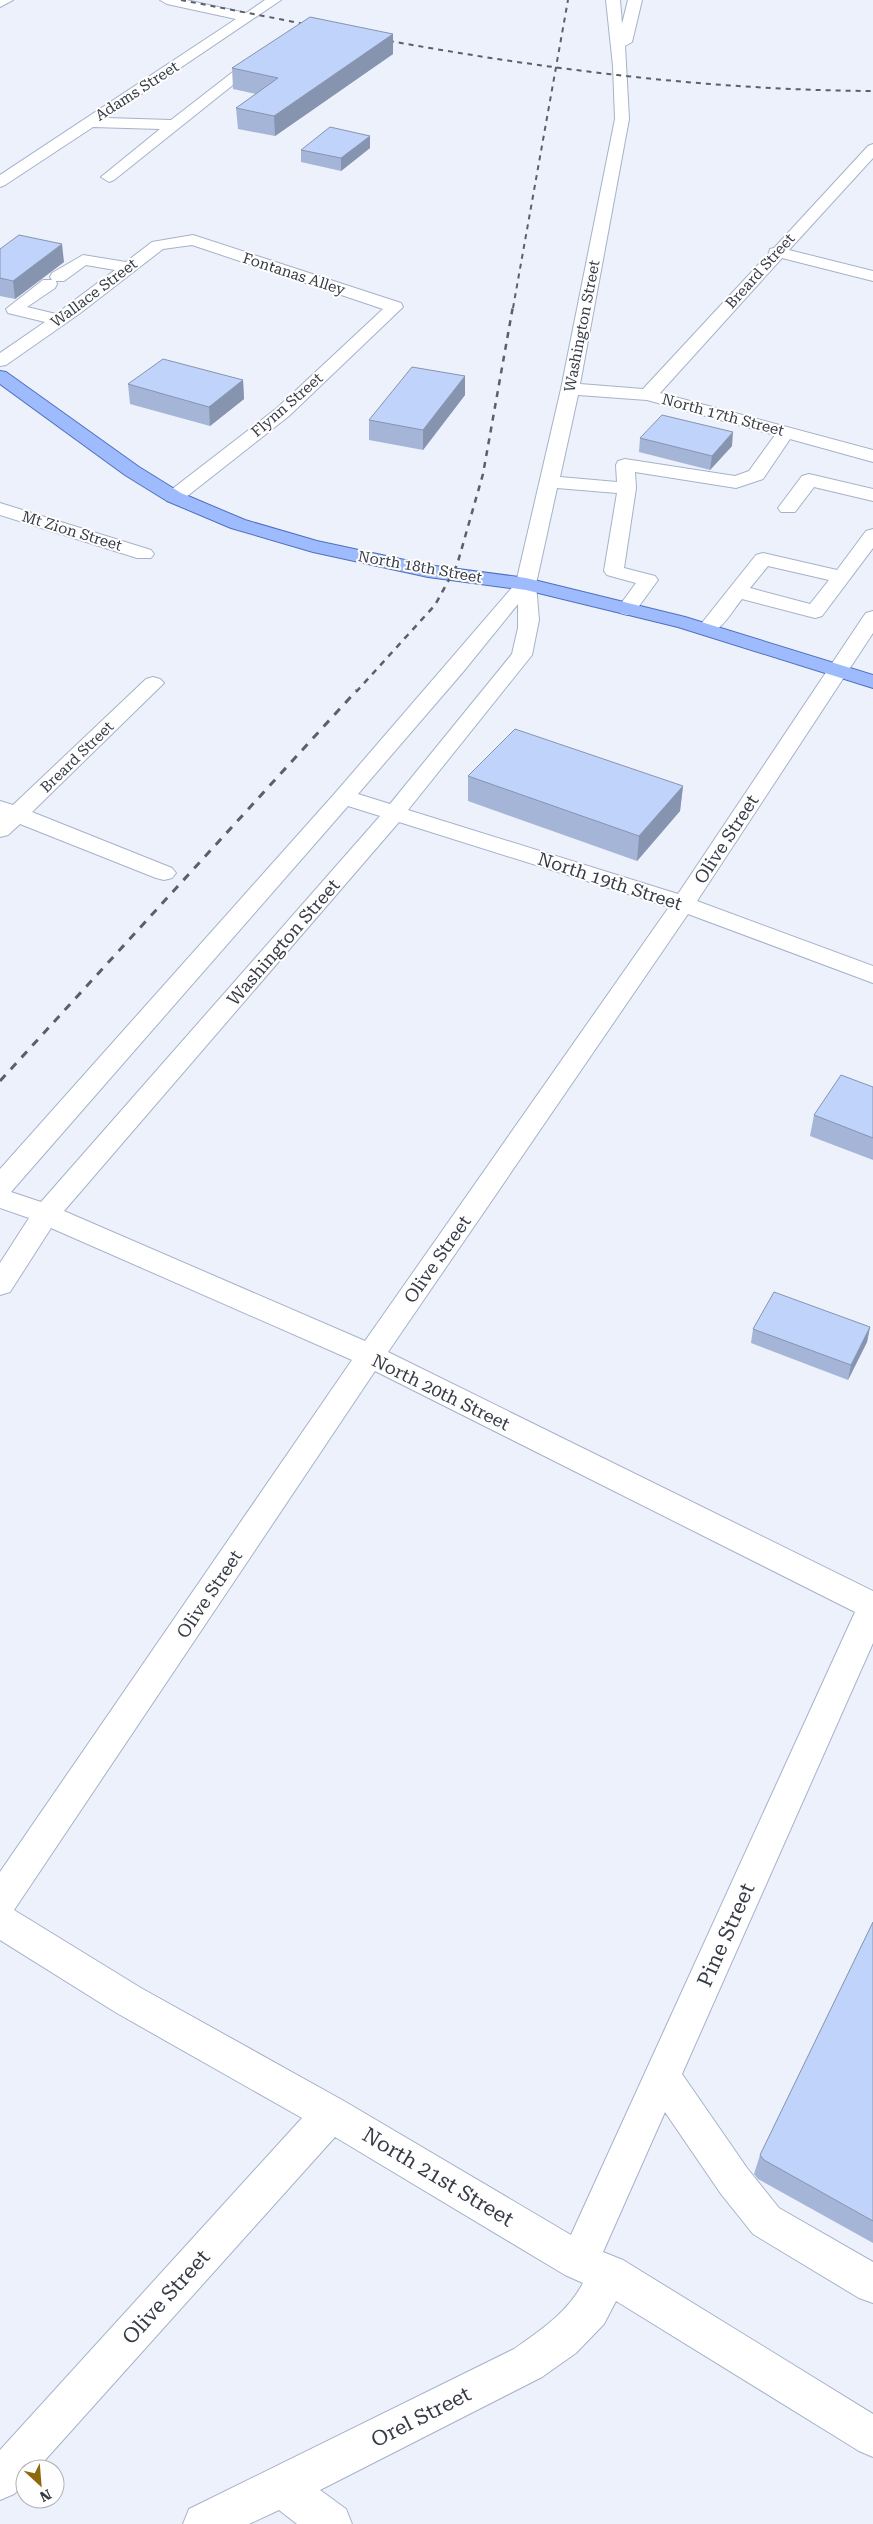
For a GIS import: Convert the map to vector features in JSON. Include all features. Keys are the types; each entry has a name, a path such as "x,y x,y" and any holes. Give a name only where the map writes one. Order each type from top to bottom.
{"main road":[{"name":"North 18th Street","path":"0,376 132,472 174,497 238,524 313,546 428,571 526,584 627,609 707,629 873,682"}],"street":[{"path":"0,3 6,0"},
{"path":"167,0 247,17"},
{"name":"Adams Street","path":"0,182 274,0"},
{"name":"Washington Street","path":"0,1285 46,1214 395,812 522,655 529,635 531,616 526,584 570,389 622,119 620,66 613,0"},
{"name":"Washington Street","path":"620,66 635,0"},
{"path":"109,177 274,47"},
{"path":"91,122 172,126"},
{"name":"Breard Street","path":"648,395 776,252 873,149"},
{"name":"Wallace Street","path":"0,361 58,320 158,244 193,240"},
{"name":"Fontanas Alley","path":"193,240 395,307"},
{"path":"776,252 873,276"},
{"path":"58,320 14,309 82,260 129,267"},
{"name":"Flynn Street","path":"174,497 282,412 395,307"},
{"name":"North 17th Street","path":"570,389 648,395 873,456"},
{"path":"627,609 648,580 614,570 627,488 625,465 736,482 756,474 786,432"},
{"path":"788,508 809,480 873,495"},
{"path":"548,482 627,488"},
{"name":"Mt Zion Street","path":"0,509 144,554"},
{"path":"737,591 816,612 842,578 865,561 873,535"},
{"path":"707,629 763,559 842,578"},
{"path":"2,1184 344,797 526,584"},
{"name":"Olive Street","path":"0,1901 370,1356 682,904 873,617"},
{"name":"Breard Street","path":"0,830 9,811 153,683"},
{"name":"North 19th Street","path":"344,797 682,904 873,976"},
{"path":"9,811 164,872"},
{"name":"North 20th Street","path":"2,1184 46,1214 370,1356 873,1607"},
{"name":"Pine Street","path":"594,2267 662,2077 873,1607"},
{"name":"North 21st Street","path":"0,1921 128,2000 331,2114 594,2267 873,2437"},
{"path":"662,2077 734,2181 766,2221 873,2284"},
{"name":"Olive Street","path":"0,2480 331,2114"},
{"name":"Orel Street","path":"204,2524 282,2487 528,2363 562,2339 590,2310 594,2267"},
{"path":"282,2487 331,2524"}],"building":[{"path":"310,17 393,34 274,116 236,108 278,78 232,68"},
{"path":"330,127 370,136 341,158 301,150"},
{"path":"19,235 62,244 13,281 0,278 0,249"},
{"path":"163,359 243,380 209,407 128,384"},
{"path":"412,367 465,376 423,430 369,420"},
{"path":"662,415 733,432 712,456 640,438"},
{"path":"515,729 683,786 639,836 468,776"},
{"path":"841,1075 873,1087 873,1138 814,1115"},
{"path":"774,1292 870,1327 851,1365 753,1329"},
{"path":"873,1922 873,2221 764,2160 760,2155"}],"railway":[{"path":"181,0 315,26"},
{"path":"556,67 568,0"},
{"path":"379,39 556,67"},
{"path":"513,308 556,67"},
{"path":"556,67 625,76 748,87 873,91"},
{"path":"356,692 435,605 457,565 483,474 513,306"},
{"path":"0,1081 357,690"}]}
